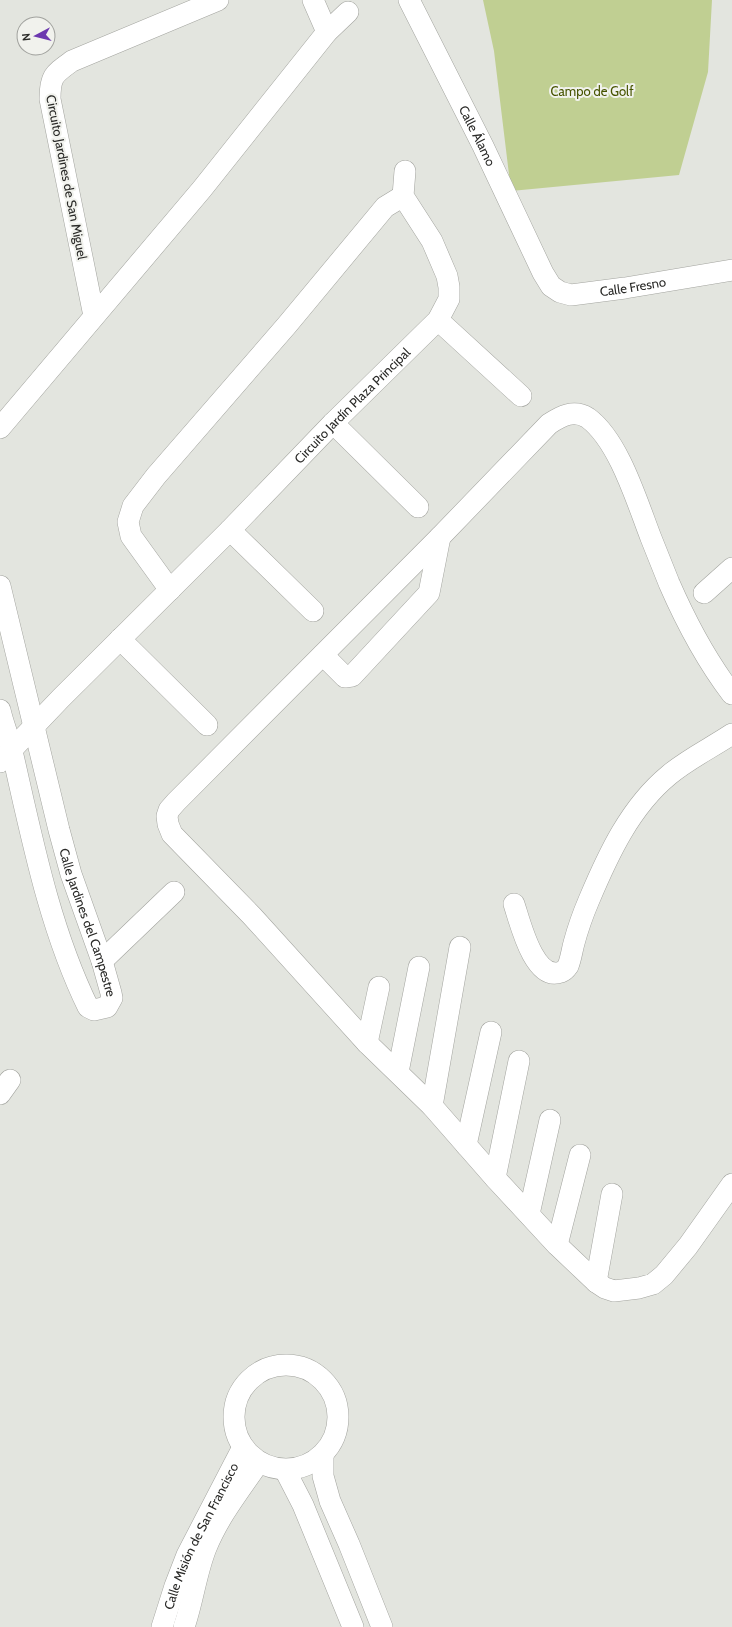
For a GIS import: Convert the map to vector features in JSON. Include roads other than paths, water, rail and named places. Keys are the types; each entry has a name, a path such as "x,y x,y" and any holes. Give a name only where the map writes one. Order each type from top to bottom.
{"street":[{"name":"Circuito Jardines de San Miguel","path":"94,316 50,99 52,77 72,61 218,0"},
{"path":"313,0 327,32"},
{"name":"Calle Álamo","path":"409,0 483,146 543,273"},
{"path":"0,428 202,189 327,32 348,12"},
{"path":"170,590 131,536 128,522 133,506 156,476 272,343 385,207 403,196 405,171"},
{"name":"Circuito Jardín Plaza Principal","path":"6,755 61,698 230,530 333,423 438,320 449,299 447,276 432,241 403,196"},
{"name":"Calle Fresno","path":"543,273 551,286 560,292 571,295 625,288 732,270"},
{"path":"438,320 521,396"},
{"path":"732,694 710,663 680,607 622,465 610,444 599,430 588,419 581,415 572,413 565,415 549,424 440,537 176,802 169,810 167,816 172,834 184,848 252,916 367,1043 432,1106 495,1178 557,1245 596,1282 605,1288 614,1291 639,1288 653,1284 664,1276 688,1246 732,1184"},
{"path":"333,423 418,507"},
{"path":"230,530 313,611"},
{"path":"323,655 345,678 352,676 428,595 440,537"},
{"path":"704,594 732,568"},
{"name":"Calle Jardines del Campestre","path":"0,586 71,874 102,961 112,998 107,1007 102,1010 94,1010 88,1007 58,931 40,873 21,791 6,755 0,713"},
{"path":"120,639 206,725"},
{"path":"0,713 26,692 61,698"},
{"path":"514,904 533,956 542,968 553,973 562,972 566,969 570,961 583,913 601,870 622,832 636,812 650,793 670,775 732,734"},
{"path":"21,791 48,785"},
{"path":"102,961 174,892"},
{"path":"432,1106 460,947"},
{"path":"398,1072 419,966"},
{"path":"367,1043 379,987"},
{"path":"466,1145 491,1032"},
{"path":"495,1178 519,1061"},
{"path":"529,1214 550,1120"},
{"path":"557,1245 580,1156"},
{"path":"596,1282 612,1194"},
{"path":"283,1365 301,1367 317,1375 330,1388 337,1405 338,1423 334,1441 323,1456 305,1467 285,1470 259,1462 243,1447 236,1431 234,1412 239,1394 250,1380 265,1369 283,1365"},
{"name":"Calle Misión de San Francisco","path":"169,1625 174,1586 187,1555 243,1447"},
{"path":"323,1456 323,1476 330,1501 350,1544 382,1627"},
{"name":"Calle Misión de San Francisco","path":"184,1627 200,1564 214,1528 226,1508 259,1462"},
{"path":"285,1470 303,1505 352,1627"}],"park label":[{"name":"Campo de Golf","path":"592,91"}]}
